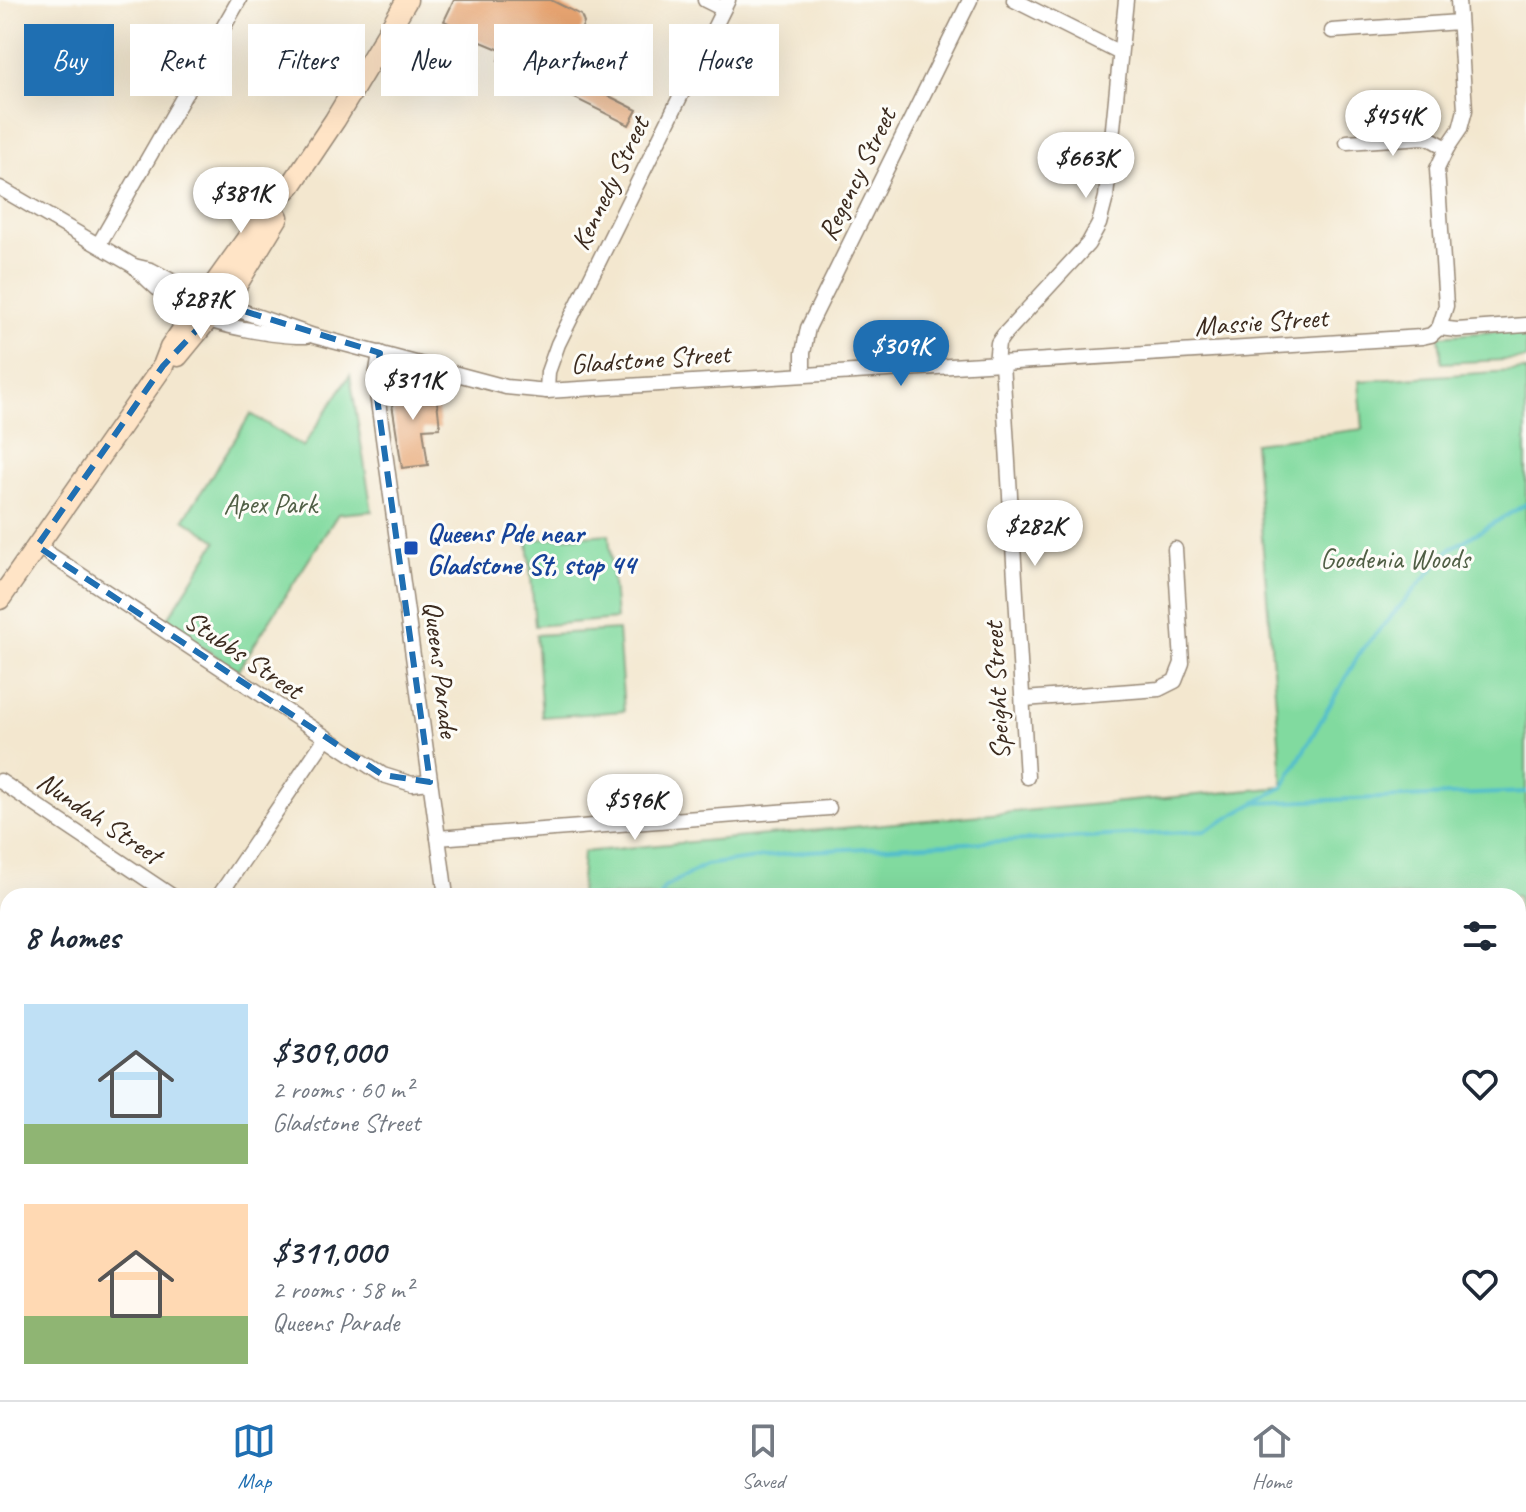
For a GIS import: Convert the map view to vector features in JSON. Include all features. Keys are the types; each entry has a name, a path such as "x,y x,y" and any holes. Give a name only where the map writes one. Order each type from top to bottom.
{"main road":[{"path":"0,599 163,366 170,348 207,309 271,205 292,184 335,120 407,0"}],"street":[{"path":"99,244 239,0"},
{"path":"705,0 726,5"},
{"name":"Regency Street","path":"803,374 808,328 970,0"},
{"path":"1014,0 1120,53"},
{"path":"999,363 998,343 1003,336 1076,260 1099,224 1106,197 1126,0"},
{"path":"1439,328 1446,306 1436,180 1441,159 1464,120 1458,0"},
{"name":"Kennedy Street","path":"547,391 549,364 558,344 726,5"},
{"path":"1332,31 1459,22"},
{"path":"1347,142 1423,137 1447,148"},
{"name":"Gladstone Street","path":"0,188 99,244 134,266 146,279 207,309 506,387 547,391 999,363"},
{"name":"Massie Street","path":"999,363 1422,337 1431,335 1439,328 1457,330 1526,325"},
{"name":"Queens Parade","path":"380,353 375,383 445,888"},
{"name":"Speight Street","path":"999,363 1027,777"},
{"name":"Stubbs Street","path":"37,546 383,775 412,784 430,782"},
{"path":"1024,699 1159,689 1175,681 1182,663 1175,549"},
{"path":"224,888 325,739"},
{"name":"Nundah Street","path":"0,781 160,888"},
{"path":"438,838 829,808"}],"highlighted area":[{"path":"221,304 380,353 375,383 430,782 383,775 37,546 163,366"}],"green space":[{"path":"1526,329 1526,359 1442,363 1439,336"},
{"name":"Goodenia Woods","path":"1526,370 1526,888 581,888 583,852 1283,787 1254,443 1363,429 1359,381"},
{"name":"Apex Park","path":"350,375 372,511 338,514 238,670 165,623 217,541 184,519 251,414 303,447"},
{"path":"609,534 616,619 535,626 528,540"},
{"path":"618,630 624,711 542,717 536,635"}],"building":[{"path":"454,0 551,0 581,15 584,23 494,24 494,47 478,41 478,24 450,24 444,21"},
{"path":"571,96 609,96 637,110 629,125"},
{"path":"425,379 422,390 424,402 437,401 440,428 423,429 428,465 402,468 392,404 395,391 406,381"}],"waterway":[{"path":"664,888 705,865 808,851 1205,831 1283,787 1361,651 1450,549 1526,504"},
{"path":"1257,803 1526,792"}],"place":[{"name":"Queens Pde near Gladstone St, stop 44","path":"411,548"}]}
